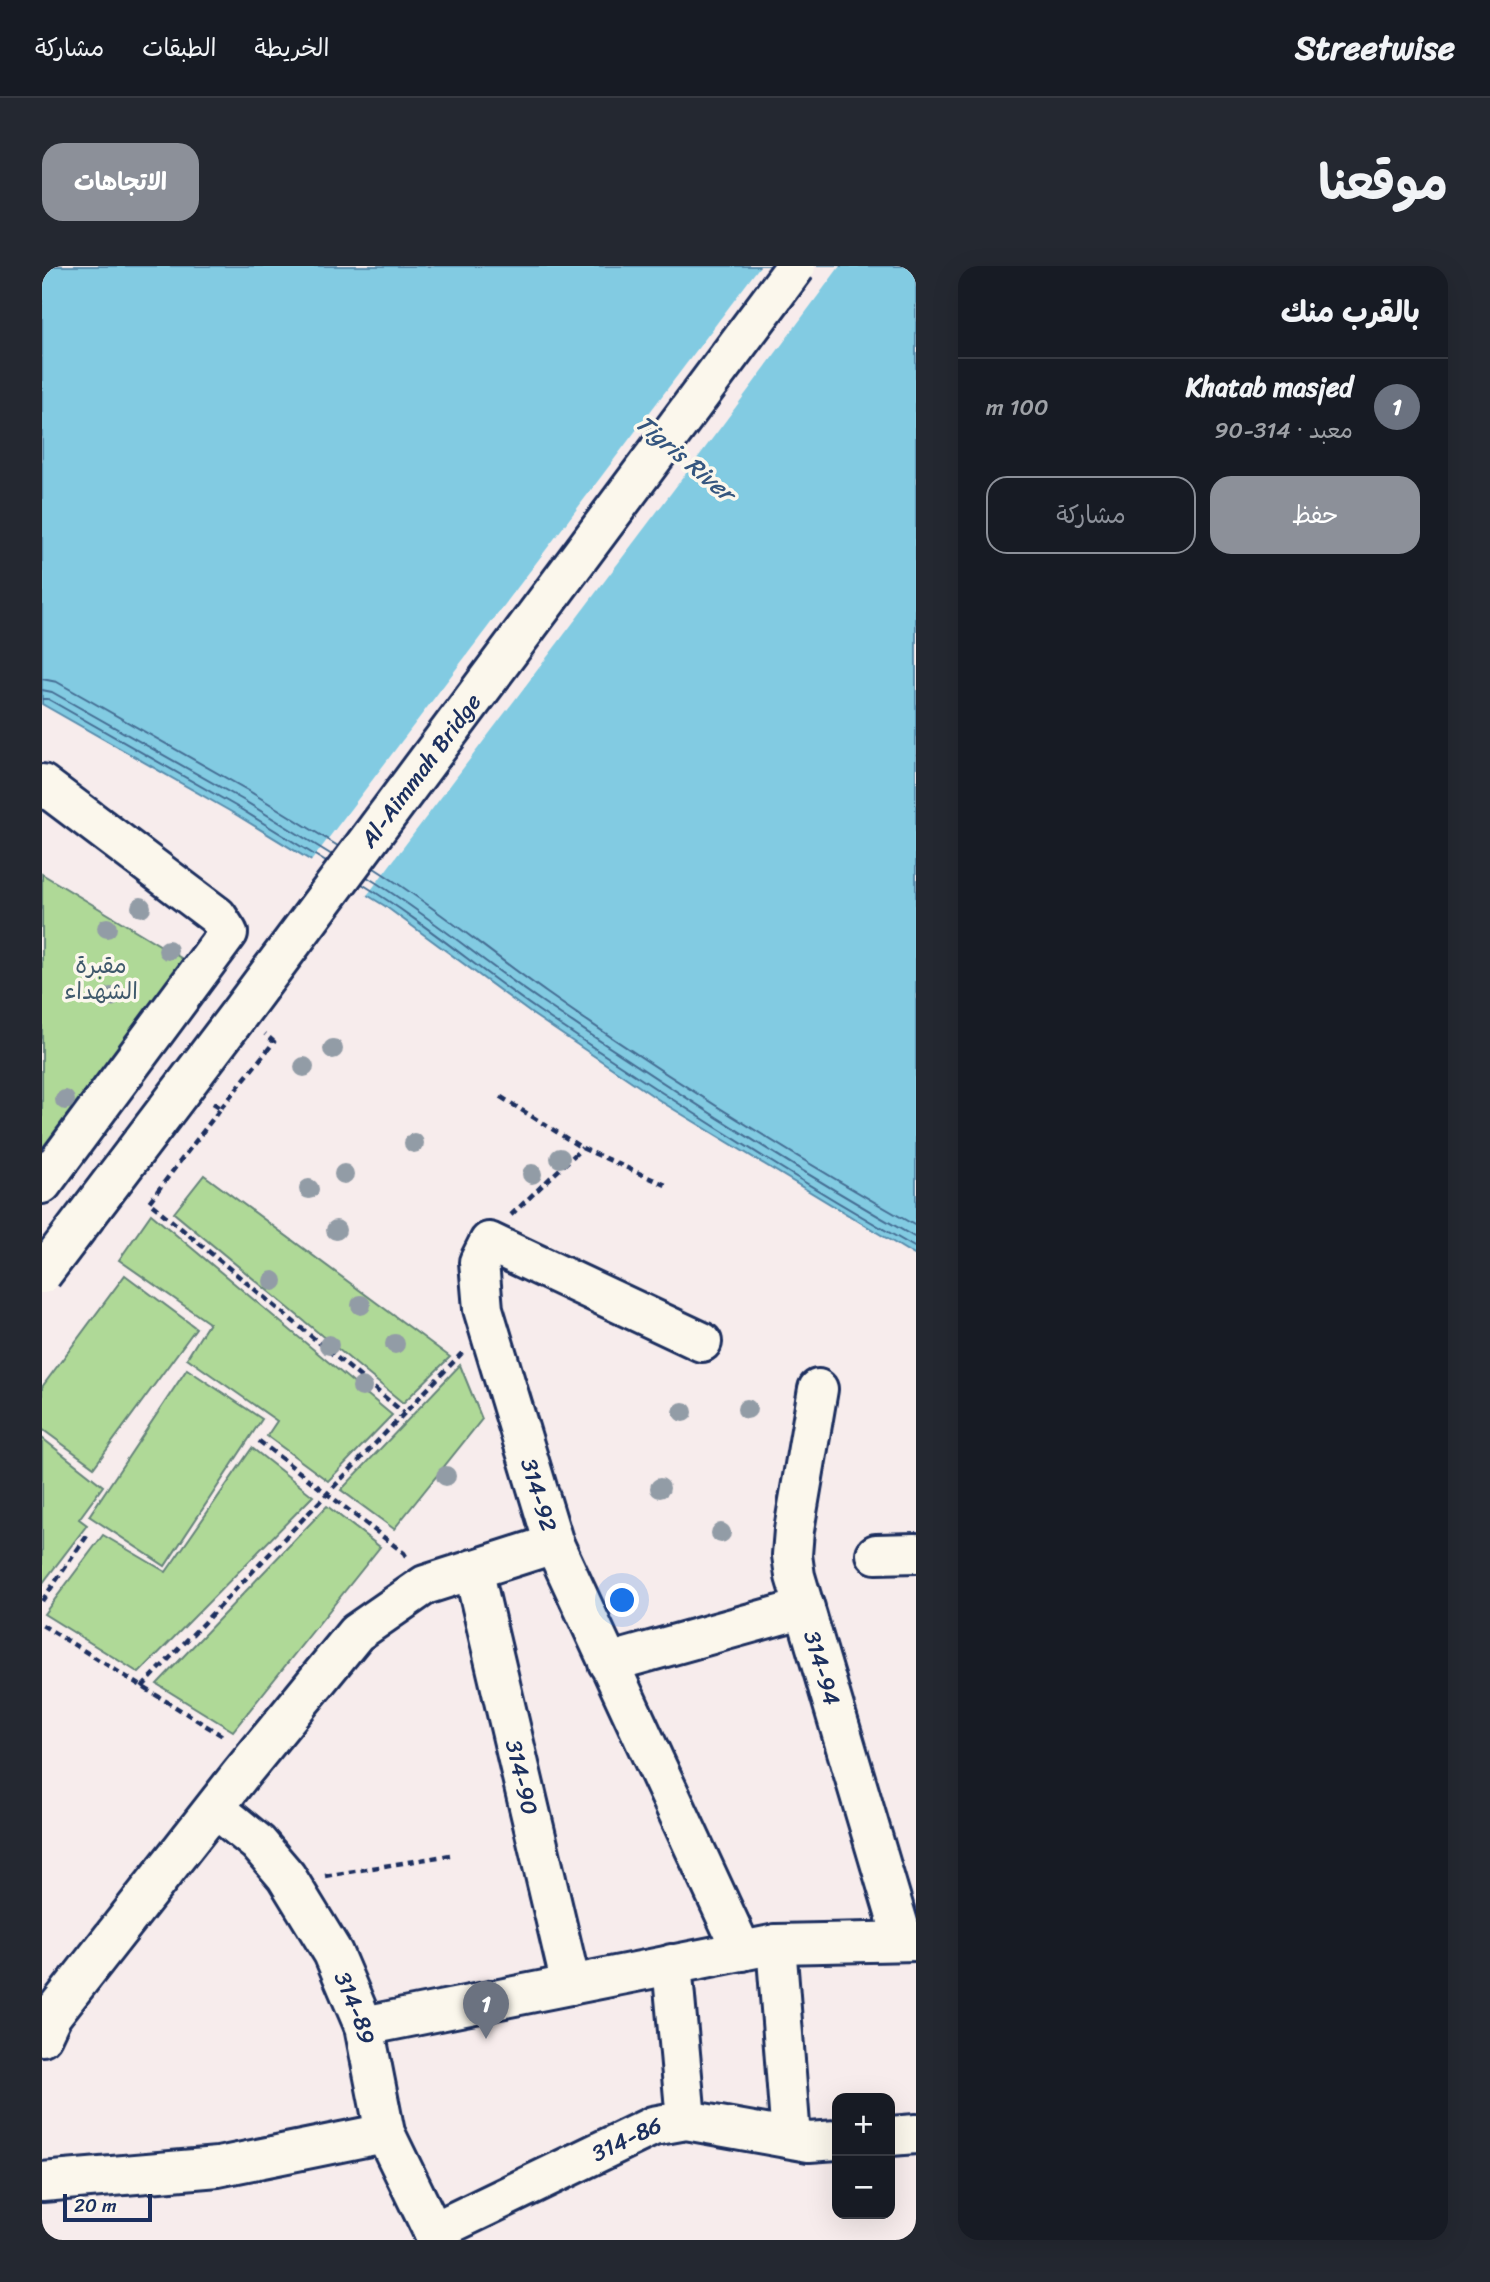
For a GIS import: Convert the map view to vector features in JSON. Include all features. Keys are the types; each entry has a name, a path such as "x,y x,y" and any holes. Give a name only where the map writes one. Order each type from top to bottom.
{"street":[{"name":"Al-Aimmah Bridge","path":"42,1274 796,266"},
{"path":"42,784 217,916 228,933 42,1184"},
{"path":"489,1242 702,1342"},
{"name":"314-92","path":"489,1242 480,1262 483,1309 554,1544 608,1663 759,1947"},
{"name":"314-94","path":"818,1390 794,1530 794,1576 910,1940"},
{"path":"42,2036 52,2015 356,1633 425,1585 554,1544"},
{"path":"876,1554 916,1553"},
{"name":"314-90","path":"473,1569 572,1984"},
{"path":"608,1663 805,1608"},
{"name":"314-89","path":"215,1808 258,1843 290,1882 333,1953 364,2026 385,2133 435,2236"},
{"path":"364,2026 759,1947 910,1940"},
{"path":"759,1947 791,2138"},
{"path":"671,1964 686,2120"},
{"name":"314-86","path":"435,2236 653,2126 686,2120 809,2142 832,2140"},
{"path":"42,2182 218,2168 385,2133"},
{"path":"895,2136 916,2134"}],"path":[{"path":"274,1042 149,1202 404,1413"},
{"path":"501,1097 582,1148 668,1186"},
{"path":"211,1101 221,1108"},
{"path":"489,1242 497,1227 582,1148"},
{"path":"142,1687 472,1342 492,1336"},
{"path":"259,1441 404,1553 425,1585"},
{"path":"42,1601 89,1533"},
{"path":"42,1625 256,1756"},
{"path":"290,1882 450,1856"}],"green space":[{"name":"مقبرة الشهداء","path":"42,874 186,961 42,1161"},
{"path":"204,1175 450,1357 403,1403 174,1213"},
{"path":"151,1214 392,1415 328,1481 267,1436 277,1421 187,1358 209,1323 119,1260"},
{"path":"125,1275 196,1328 94,1467 42,1429 42,1387"},
{"path":"460,1365 482,1419 394,1529 341,1490"},
{"path":"187,1369 262,1419 165,1566 89,1516"},
{"path":"42,1438 103,1486 79,1519 87,1525 42,1584"},
{"path":"252,1448 313,1496 139,1673 44,1614 103,1535 166,1572"},
{"path":"327,1506 380,1547 233,1731 157,1684"}],"water":[{"name":"Tigris River","path":"42,266 916,266 916,1256 665,1104 532,1014 385,906 235,814 42,704"}],"pier":[{"path":"760,266 840,266 365,898 309,864"}],"place":[{"name":"Khatab masjed","path":"486,2039"}]}
